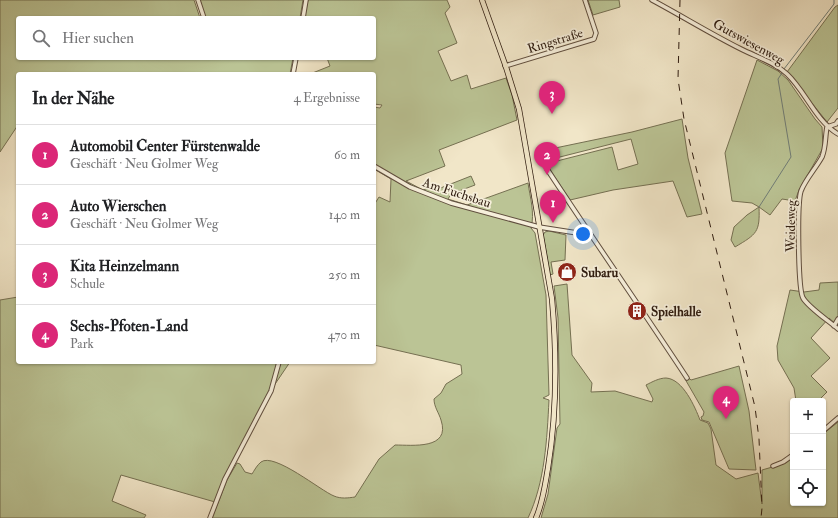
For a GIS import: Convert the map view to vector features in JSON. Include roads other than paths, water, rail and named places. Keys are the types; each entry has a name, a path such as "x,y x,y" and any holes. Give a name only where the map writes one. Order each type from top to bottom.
{"main road":[{"path":"482,0 518,109 552,299 555,397 551,452 542,502 536,518"}],"street":[{"path":"198,0 203,16"},
{"path":"303,16 306,0"},
{"name":"Ringstraße","path":"505,66 594,38 596,34 585,0"},
{"name":"Gutswiesenweg","path":"652,0 778,67 796,84 827,127 838,134"},
{"path":"294,72 296,60"},
{"path":"827,127 838,122"},
{"name":"Weideweg","path":"827,127 825,148 822,156 801,191 798,204 801,290 803,298 809,305 838,329"},
{"name":"Am Fuchsbau","path":"376,167 410,187 451,203 539,227 590,235"},
{"path":"547,169 687,378"},
{"path":"834,326 838,319"},
{"path":"210,518 225,479 271,391 278,364"},
{"path":"826,428 838,418"},
{"path":"773,466 790,457"}],"waterway":[{"path":"784,69 834,4 834,0"},
{"path":"759,207 791,157 778,79 782,73"}],"railway":[{"path":"680,0 678,79 684,119 755,407 759,439 762,508 761,518"}],"place":[{"name":"Kita Heinzelmann","path":"552,114"},
{"name":"Auto Wierschen","path":"547,175"},
{"name":"Automobil Center Fürstenwalde","path":"553,223"},
{"name":"Subaru","path":"567,272"},
{"name":"Spielhalle","path":"637,311"},
{"name":"Sechs-Pfoten-Land","path":"726,419"}]}
